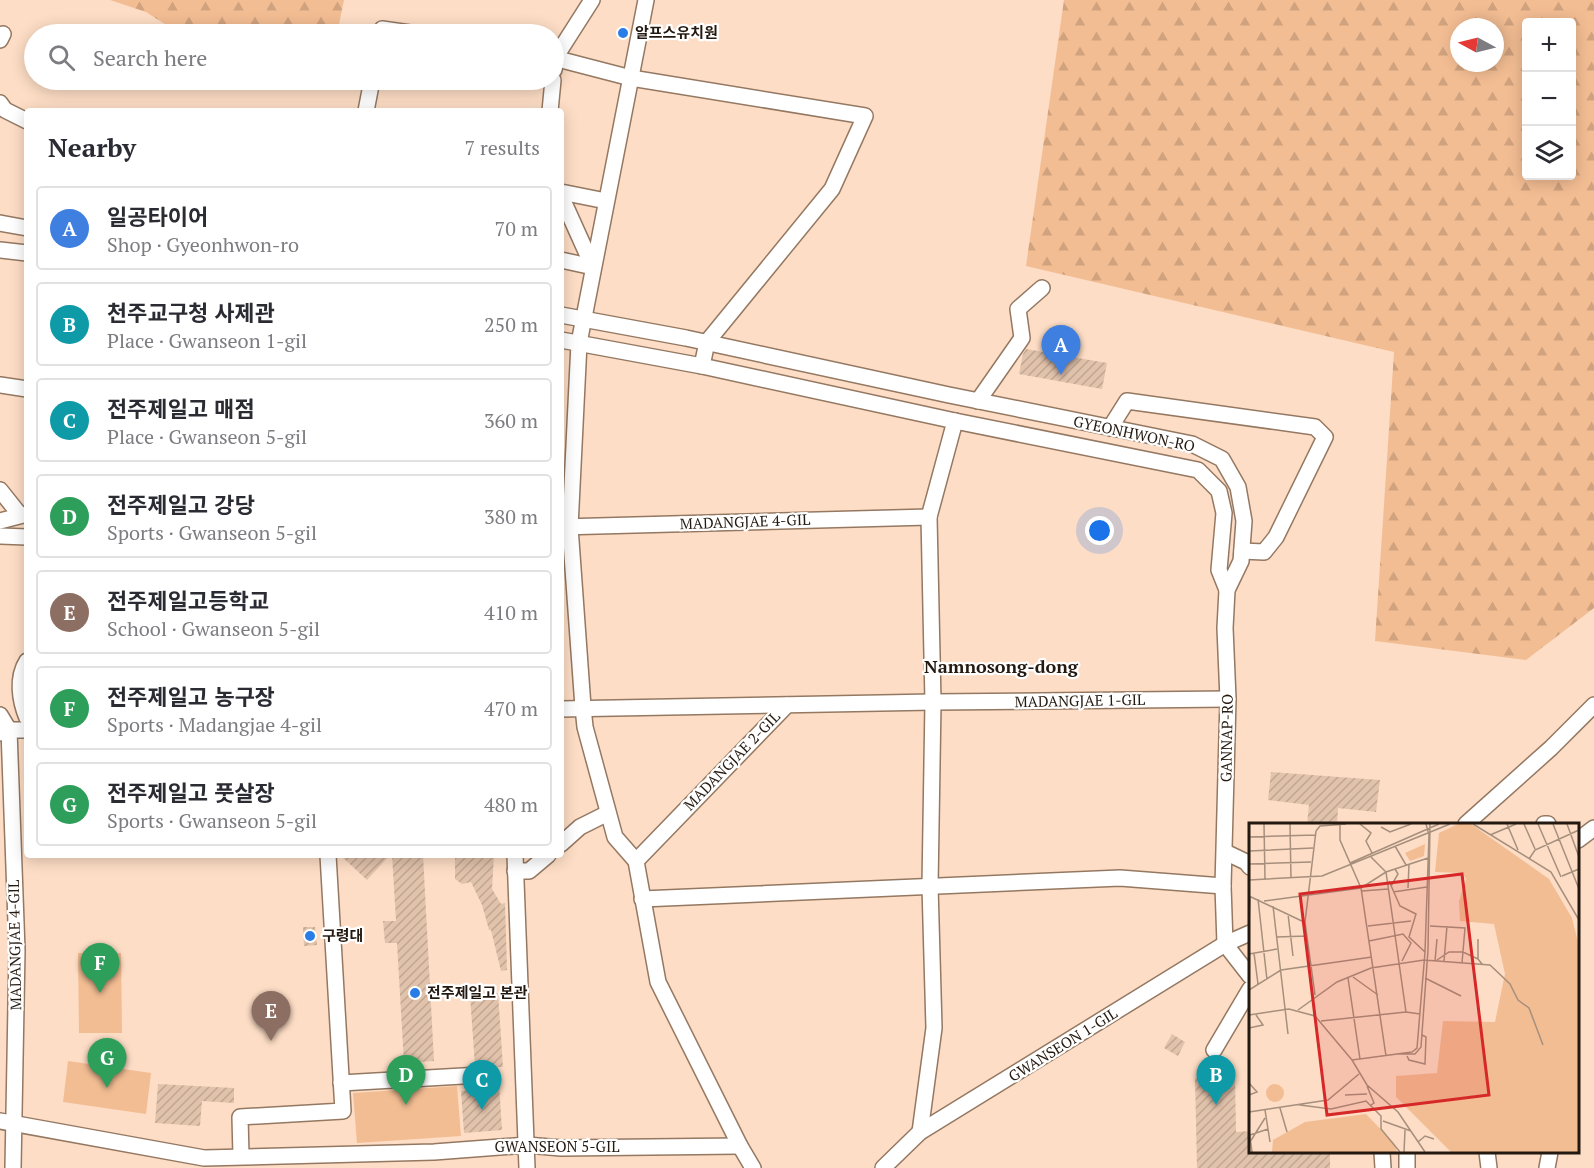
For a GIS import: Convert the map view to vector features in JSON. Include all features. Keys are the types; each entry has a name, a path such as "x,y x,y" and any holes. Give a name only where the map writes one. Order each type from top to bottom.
{"street":[{"path":"564,46 592,0"},
{"path":"646,0 579,344 565,527 585,727 615,837 636,861 658,982 753,1168"},
{"path":"564,64 631,78 865,116 832,189 707,342 702,366"},
{"path":"367,108 370,90"},
{"path":"550,108 552,90"},
{"path":"0,103 5,110 24,120"},
{"path":"564,194 606,201"},
{"path":"564,201 593,267"},
{"path":"0,223 24,227"},
{"path":"0,250 24,254"},
{"path":"564,261 593,267"},
{"path":"978,401 1022,338 1018,309 1042,288"},
{"name":"GYEONHWON-RO","path":"564,316 707,342 978,401 1192,444 1222,459 1238,487 1244,521 1241,561 1227,590"},
{"name":"GYEONHWON-RO","path":"564,341 702,366 955,421 1198,470 1219,491 1224,513 1219,570 1227,590"},
{"path":"0,385 24,389"},
{"path":"1110,428 1127,401 1315,427 1325,437 1276,537 1264,552 1242,551"},
{"path":"920,1132 934,1028 930,886 933,702 929,517 955,421"},
{"path":"0,490 23,514 0,521"},
{"name":"MADANGJAE 4-GIL","path":"565,527 929,517"},
{"path":"0,536 24,537"},
{"name":"GANNAP-RO","path":"1225,944 1222,886 1225,852 1228,699 1225,628 1227,590"},
{"path":"24,664 20,700 24,710"},
{"name":"MADANGJAE 1-GIL","path":"787,705 1228,699"},
{"name":"MADANGJAE 2-GIL","path":"564,709 787,705"},
{"name":"MADANGJAE 2-GIL","path":"636,861 787,705"},
{"path":"1468,823 1593,710"},
{"name":"MADANGJAE 4-GIL","path":"0,715 4,731 17,950 7,1123 13,1168"},
{"path":"4,731 24,730"},
{"path":"564,841 580,827 608,813"},
{"path":"1579,839 1594,828"},
{"path":"1225,852 1249,865"},
{"path":"241,1156 240,1117 343,1111 328,858"},
{"path":"515,858 527,1168"},
{"path":"515,871 529,871 544,858"},
{"path":"642,899 1120,878 1222,886"},
{"name":"GWANSEON 1-GIL","path":"883,1168 920,1132 1225,944 1249,934"},
{"path":"1225,944 1249,974"},
{"path":"1214,1050 1249,992"},
{"path":"341,1083 480,1075"},
{"name":"GWANSEON 5-GIL","path":"7,1123 201,1163 241,1156 302,1162 527,1144 561,1148 740,1146"},
{"path":"1382,1153 1383,1168"},
{"path":"1487,1153 1489,1168"},
{"path":"1547,1168 1550,1153"}],"green space":[{"path":"110,0 344,0 339,24 165,24 146,12"},
{"path":"1064,0 1594,0 1594,608 1526,660 1375,641 1394,352 1026,266"},
{"path":"78,953 121,953 122,1033 79,1033"},
{"path":"68,1061 151,1073 146,1114 63,1102"},
{"path":"457,1086 461,1136 357,1143 353,1093"}],"building":[{"path":"1026,349 1107,363 1102,389 1019,374"},
{"path":"1271,772 1380,780 1376,812 1338,808 1337,823 1307,823 1309,805 1268,800"},
{"path":"343,858 387,858 367,880"},
{"name":"전주제일고 본관","path":"392,858 423,858 434,1061 404,1063 397,943 385,943 383,921 396,921"},
{"path":"455,858 494,858 492,889 501,904 505,903 507,970 501,971 491,930 489,930 482,905 471,882 462,884 455,879"},
{"name":"구령대","path":"303,927 315,927 317,945 304,946"},
{"path":"498,993 503,1067 498,1067 502,1130 464,1133 461,1091 476,1090 476,1085 486,1083 490,1075 485,1067 475,1066 470,995"},
{"path":"1172,1034 1185,1042 1178,1056 1164,1048"},
{"path":"1235,1077 1236,1132 1249,1131 1249,1153 1330,1153 1330,1168 1197,1168 1195,1078"},
{"path":"158,1084 234,1088 234,1103 202,1101 200,1126 155,1123"}],"place":[{"name":"알프스유치원","path":"623,33"},
{"name":"일공타이어","path":"1061,375"},
{"name":"구령대","path":"310,936"},
{"name":"전주제일고 농구장","path":"100,993"},
{"name":"전주제일고 본관","path":"415,993"},
{"name":"전주제일고등학교","path":"271,1041"},
{"name":"전주제일고 풋살장","path":"107,1088"},
{"name":"전주제일고 강당","path":"406,1105"},
{"name":"천주교구청 사제관","path":"1216,1105"},
{"name":"전주제일고 매점","path":"482,1110"}],"district":[{"name":"Namnosong-dong","path":"1001,667"}]}
